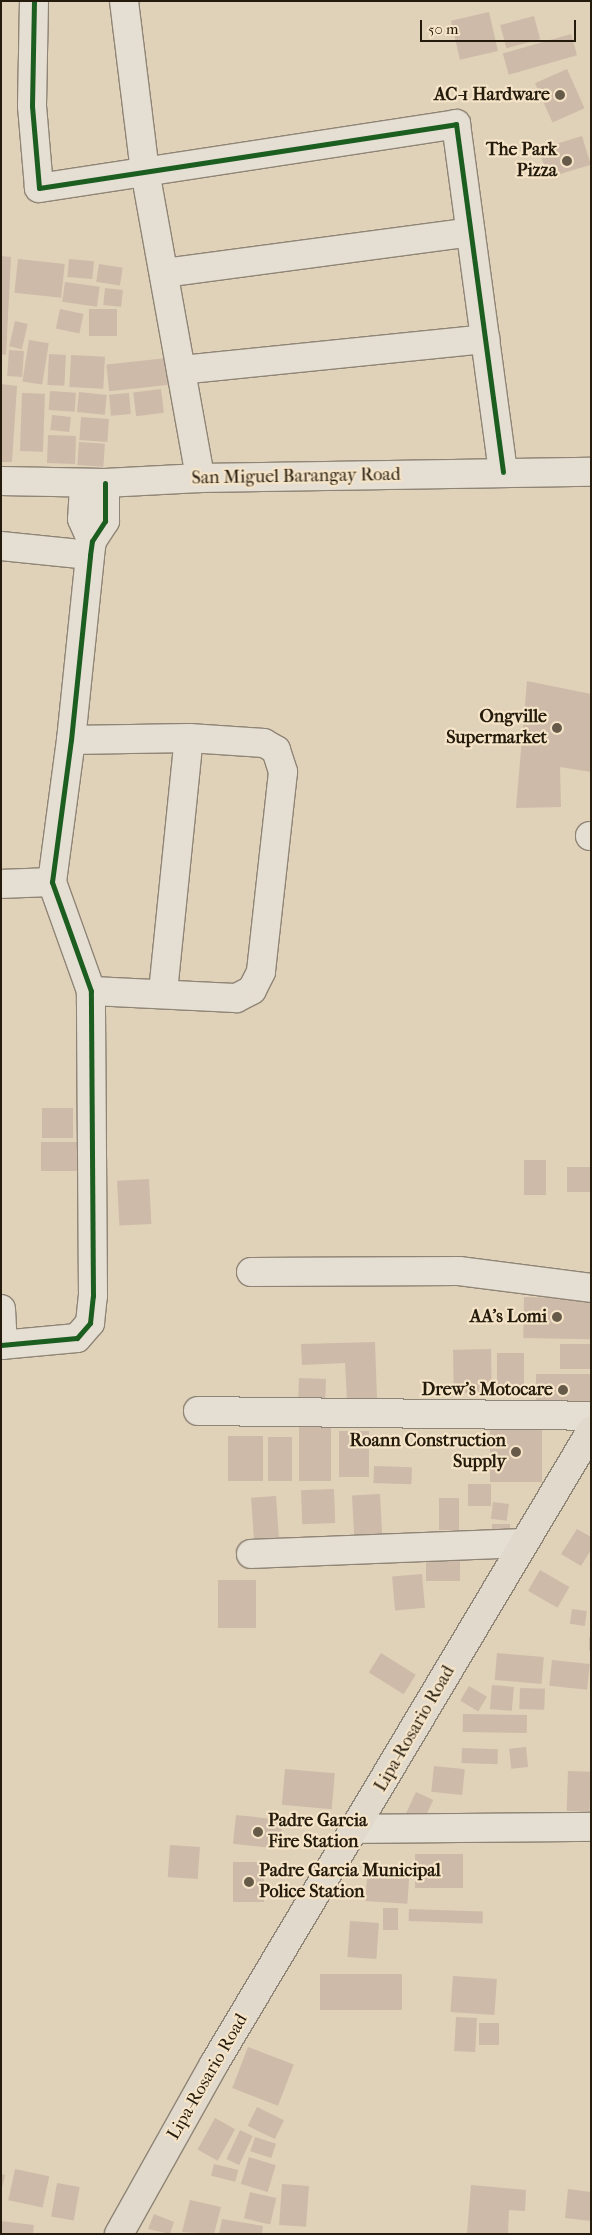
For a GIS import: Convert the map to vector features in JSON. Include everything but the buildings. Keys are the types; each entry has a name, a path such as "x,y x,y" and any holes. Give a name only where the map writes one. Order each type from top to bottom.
{"main road":[{"name":"Lipa-Rosario Road","path":"119,2234 214,2064 356,1829 523,1543 591,1431"}],"street":[{"path":"34,1 32,106 39,188 456,124 504,472"},
{"path":"124,1 145,171 200,478"},
{"path":"164,273 470,232"},
{"path":"181,370 485,339"},
{"name":"San Miguel Barangay Road","path":"1,481 95,484 200,478 591,472"},
{"path":"1,1309 2,1345 77,1338 90,1323 93,1296 91,991 52,882 71,740 91,548 82,519 95,484"},
{"path":"1,546 91,548"},
{"path":"71,740 189,738 264,744 276,750 283,772 261,972 252,990 236,998 162,992 91,991"},
{"path":"162,992 189,738"},
{"path":"1,884 52,882"},
{"path":"251,1272 459,1271 591,1288"},
{"path":"198,1411 591,1416"},
{"path":"251,1554 523,1543"},
{"path":"356,1829 591,1827"}],"cycle path":[{"path":"34,1 32,106 39,188 456,124 503,472"},
{"path":"1,1345 77,1338 90,1323 93,1296 91,991 52,882 71,740 90,555 92,541 105,521 105,483"}],"place":[{"name":"AC-1 Hardware","path":"560,95"},
{"name":"The Park Pizza","path":"567,161"},
{"name":"Ongville Supermarket","path":"557,728"},
{"name":"AA's Lomi","path":"557,1317"},
{"name":"Drew's Motocare","path":"563,1390"},
{"name":"Roann Construction Supply","path":"516,1452"},
{"name":"Padre Garcia Fire Station","path":"258,1832"},
{"name":"Padre Garcia Municipal Police Station","path":"249,1882"}]}
